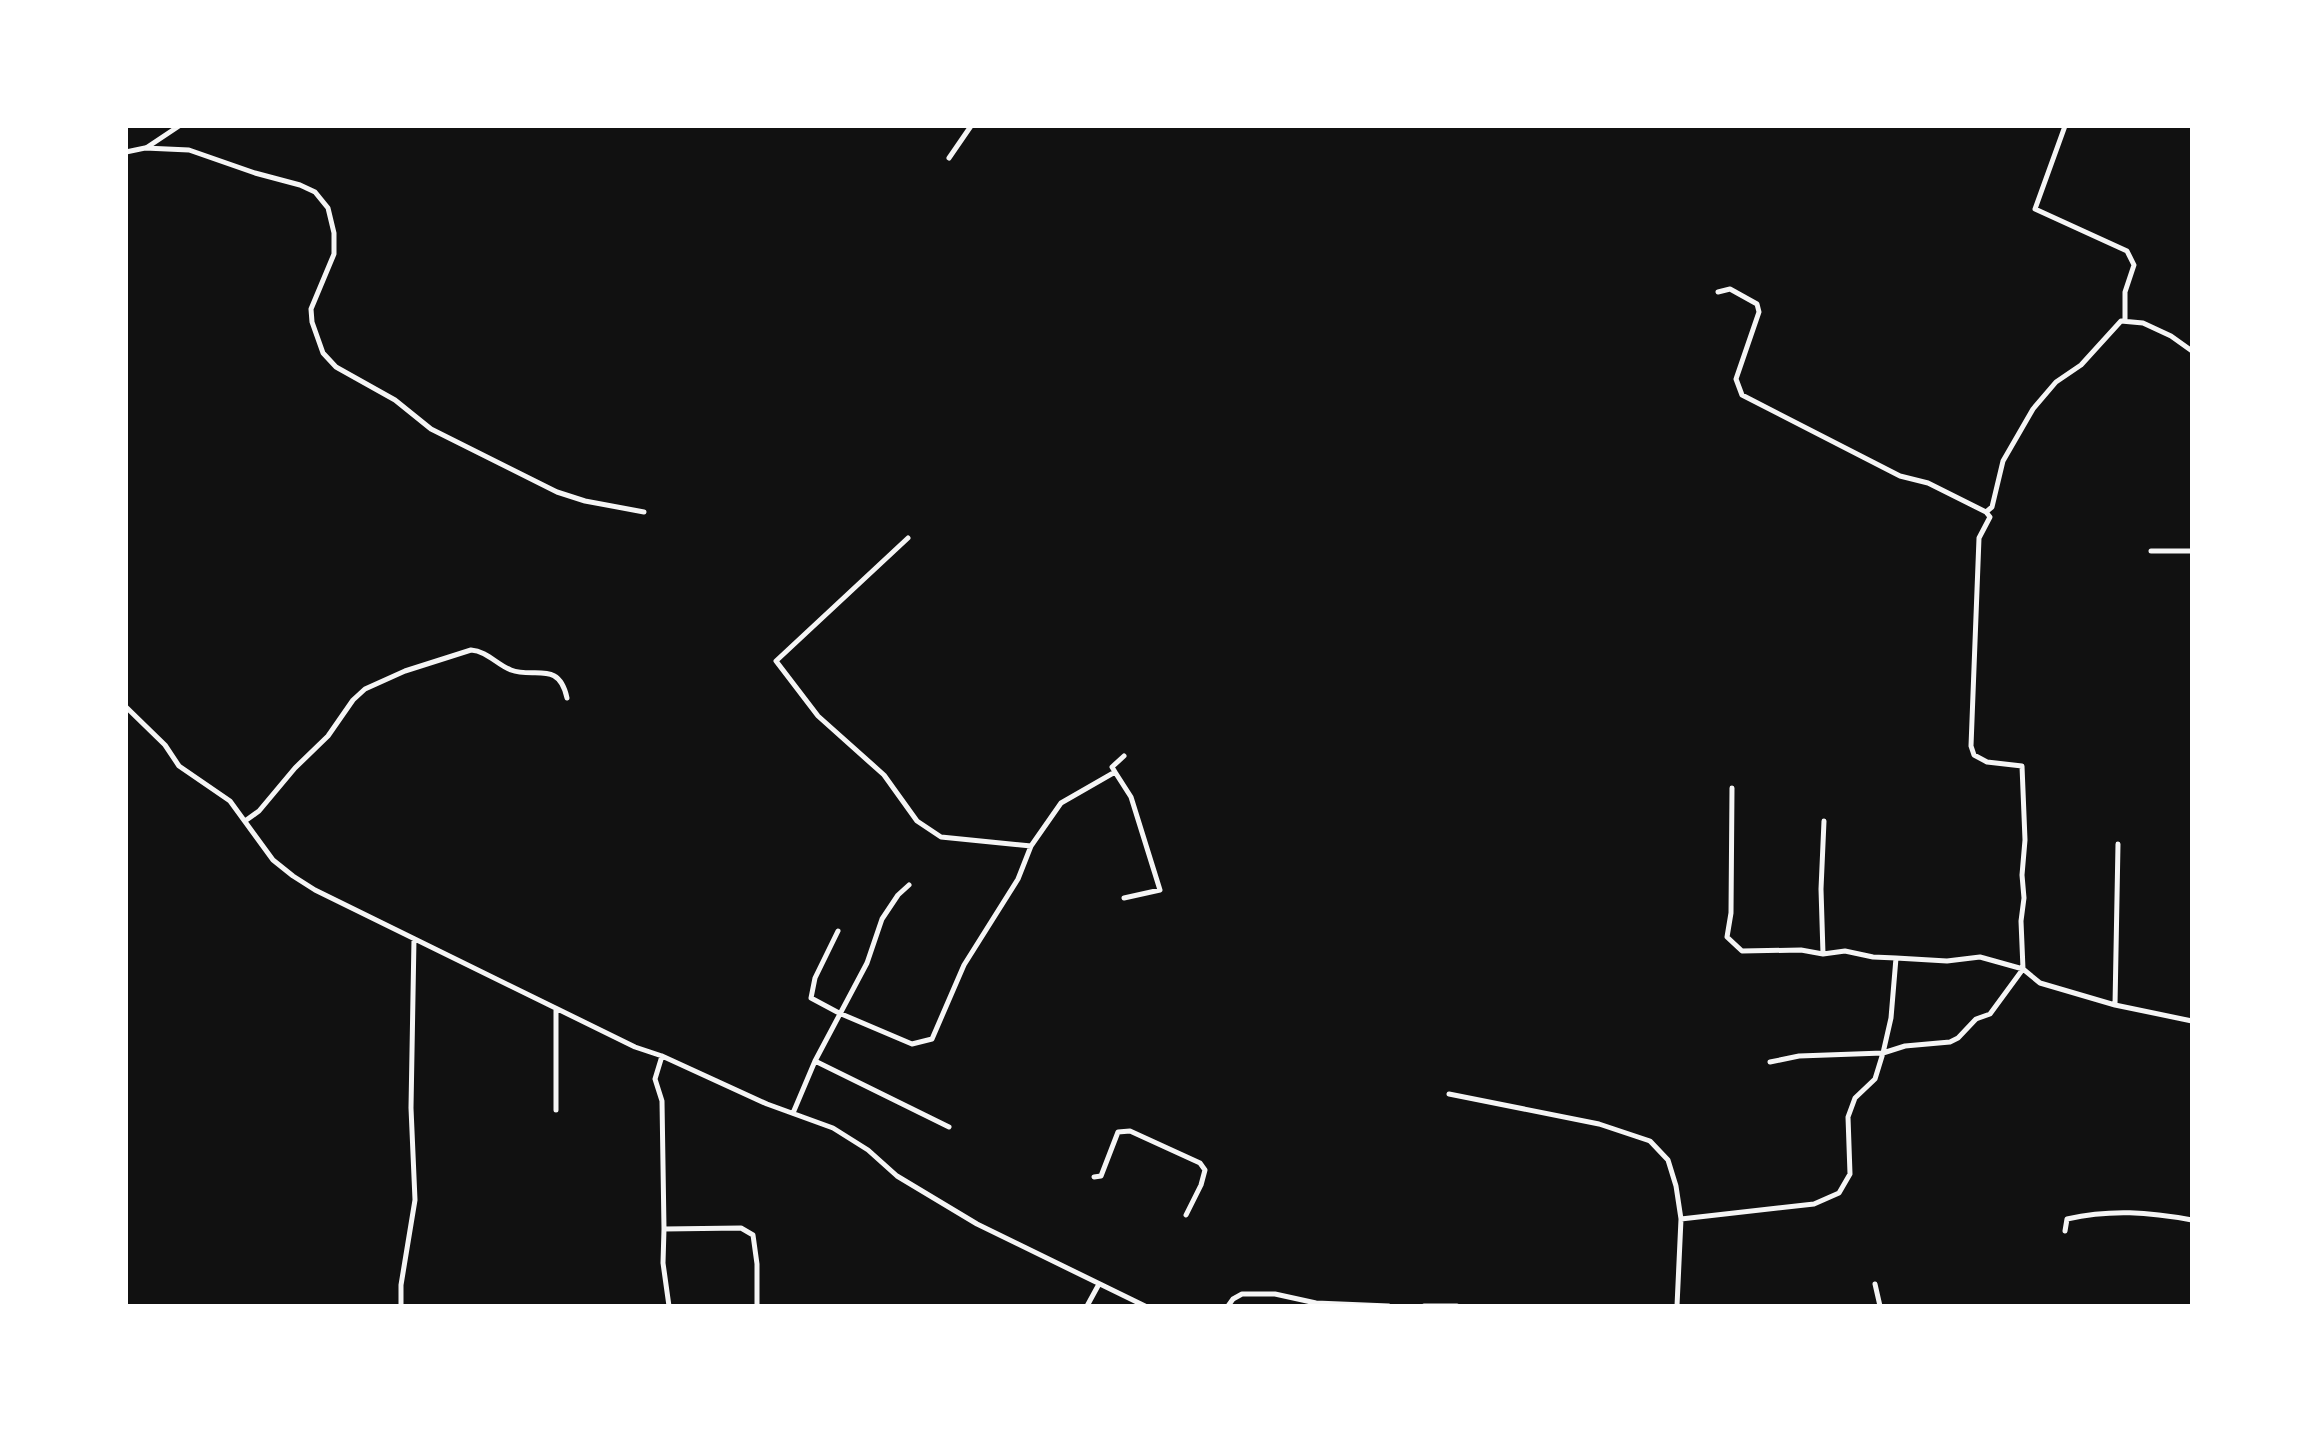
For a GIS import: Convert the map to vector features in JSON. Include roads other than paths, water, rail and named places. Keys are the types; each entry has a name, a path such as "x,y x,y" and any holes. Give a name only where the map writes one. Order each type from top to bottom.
{"street":[{"path":"145,148 179,126"},
{"path":"949,158 971,126"},
{"path":"2065,126 2035,209 2127,251 2134,265 2125,292 2125,321"},
{"path":"126,152 145,148 189,150 315,192 328,208 334,233 334,254 311,309 312,322 323,353 336,367 395,400 431,429 557,492 585,501 644,512"},
{"path":"1718,292 1730,289 1757,304 1759,312 1736,379 1742,395 1900,476 1928,483 1986,512 1990,517 1979,538 1971,746 1974,755 1987,762 2022,766 2025,840 2021,921 2023,969 1990,1014 1976,1019 1950,1042 1905,1046 1883,1053 1799,1056 1770,1062"},
{"path":"1986,512 1992,507 2003,461 2033,409 2056,382 2081,365 2121,321 2143,323 2192,351"},
{"path":"908,538 776,661 818,716 884,775 917,821 941,837 1031,846"},
{"path":"2151,551 2192,551"},
{"path":"245,821 259,811 295,768 328,736 353,700 379,681 471,650 481,651 512,671 552,674 563,685 567,698"},
{"path":"126,707 165,745 179,766 221,793 273,860 293,876 635,1047 833,1128 868,1150 897,1176 977,1224 1145,1306"},
{"path":"1124,756 1112,767 1131,797 1160,890 1124,898"},
{"path":"838,931 815,978 811,998 912,1044 932,1039 964,965 1018,879 1031,846 1061,803 1115,772"},
{"path":"1732,788 1731,913 1727,937 1742,951 1801,950 1823,954 1845,951 1873,957 1947,961 1980,957 2023,969 2040,983 2115,1005 2192,1021"},
{"path":"1823,954 1821,889 1824,882 1821,870 1824,821"},
{"path":"2115,1005 2118,844"},
{"path":"793,1113 815,1061 867,963 882,919 909,885"},
{"path":"401,1306 401,1285 415,1200 411,1108 414,939"},
{"path":"1681,1219 1814,1204 1839,1193 1850,1174 1848,1117 1855,1098 1875,1079 1883,1053 1891,1018 1896,958"},
{"path":"556,1009 556,1110"},
{"path":"662,1056 655,1079 662,1101 663,1263 669,1306"},
{"path":"815,1061 949,1127"},
{"path":"1449,1094 1599,1124 1650,1141 1668,1160 1676,1186 1681,1219 1677,1306"},
{"path":"1094,1177 1101,1176 1118,1132 1130,1131 1200,1163 1205,1170 1186,1215"},
{"path":"2065,1231 2067,1219 2122,1211 2157,1213 2192,1220"},
{"path":"664,1229 741,1228 753,1235 757,1306"},
{"path":"1087,1306 1099,1284"},
{"path":"1875,1284 1880,1306"},
{"path":"1228,1306 1242,1294 1275,1294 1316,1303 1389,1306"},
{"path":"1424,1306 1457,1306"}]}
